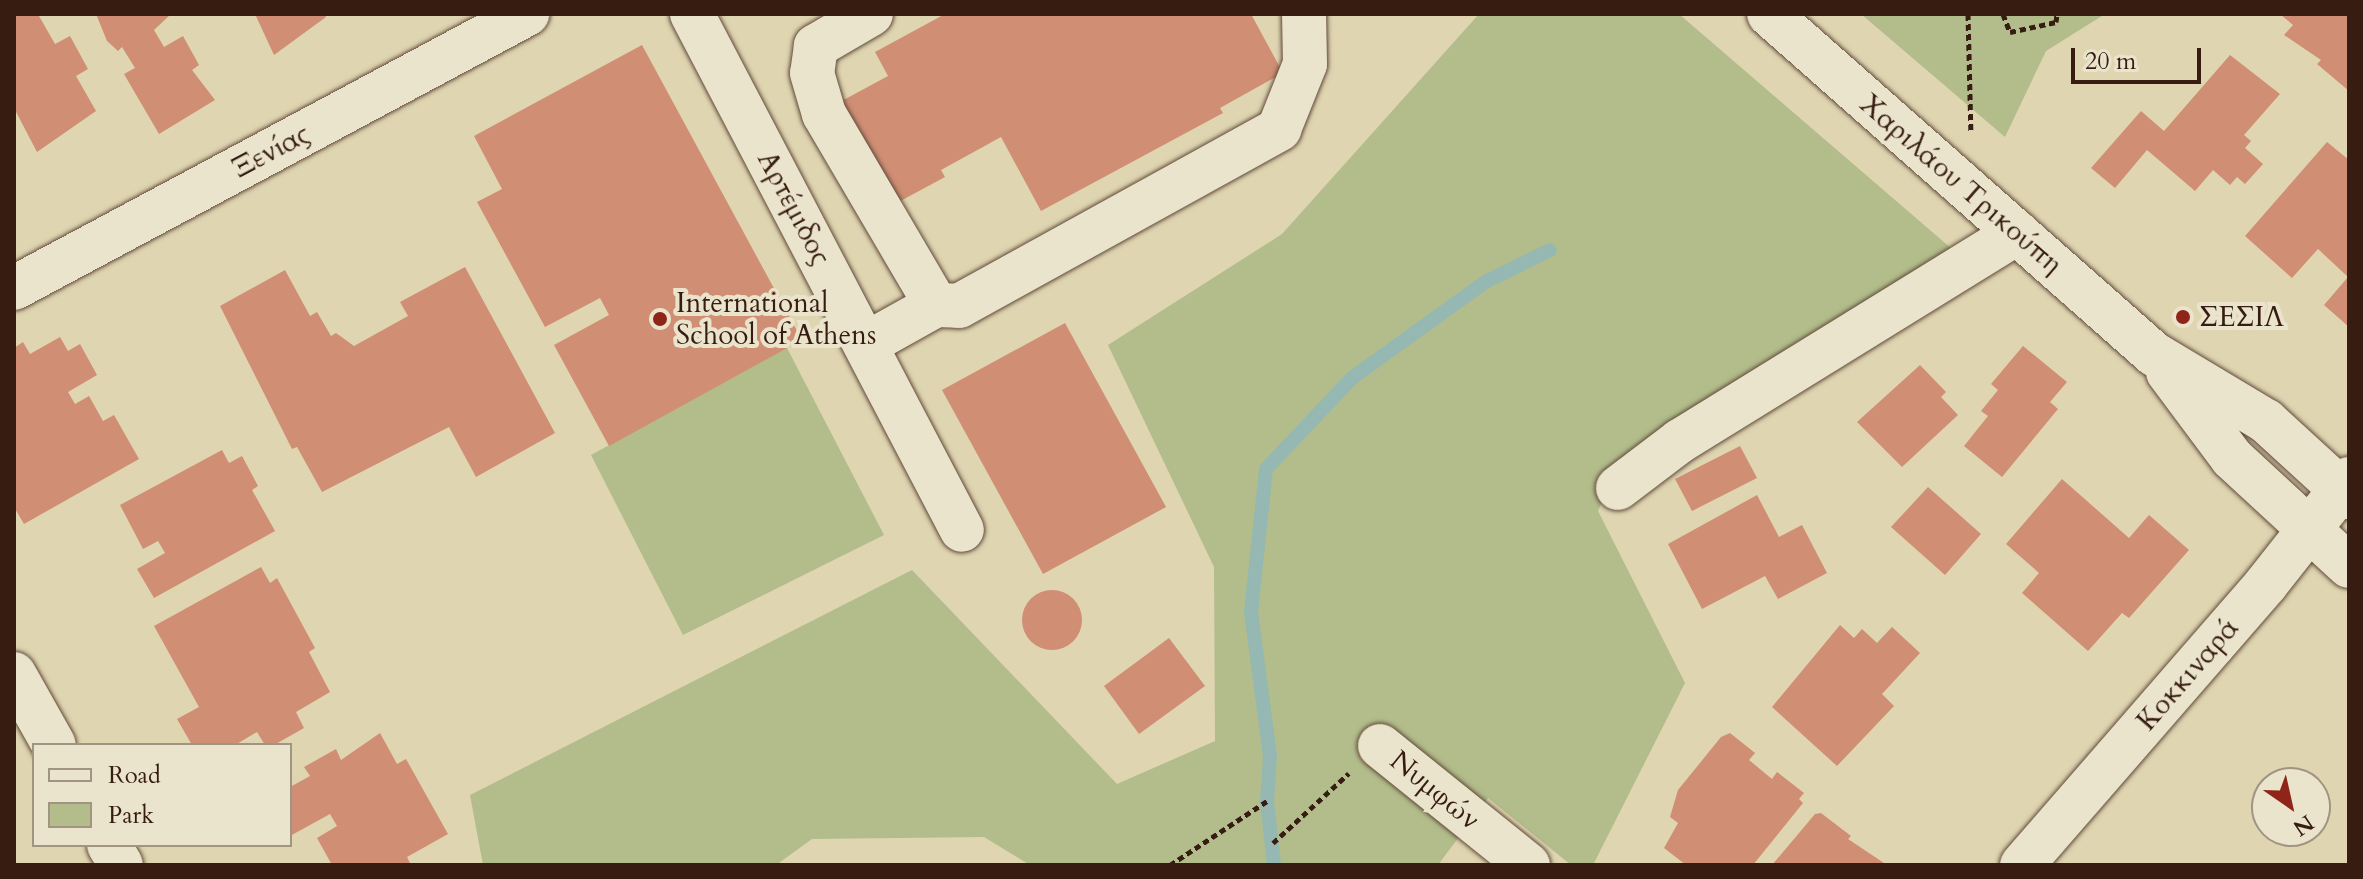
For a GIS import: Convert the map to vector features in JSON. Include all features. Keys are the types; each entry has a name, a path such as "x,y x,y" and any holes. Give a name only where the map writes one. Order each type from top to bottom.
{"street":[{"name":"Ξενίας","path":"14,288 527,14"},
{"name":"Αρτέμιδος","path":"692,14 962,530"},
{"path":"871,14 816,46 812,73 824,114 936,305"},
{"path":"866,344 936,305 959,306 1279,129 1305,64 1304,14"},
{"name":"Χαριλάου Τρικούπη","path":"1782,25 2154,354 2266,421 2346,489"},
{"path":"1618,488 1680,441 2017,233"},
{"name":"Χαριλάου Τρικούπη","path":"2154,354 2232,458 2349,566"},
{"name":"Κοκκιναρά","path":"2022,865 2346,489"},
{"path":"14,674 53,743"},
{"name":"Νυμφών","path":"1380,746 1528,865"},
{"path":"110,847 121,865"}],"path":[{"path":"1968,14 1973,194"},
{"path":"2003,14 2010,32 2056,22 2057,14"},
{"path":"1273,843 1380,746"},
{"path":"1170,865 1267,801"},
{"path":"986,865 1084,865"}],"green space":[{"path":"1479,14 1679,14 1952,249 1615,474 1598,511 1685,683 1593,865 1571,865 1488,798 1438,865 1030,865 984,837 812,839 776,865 483,865 470,795 912,570 1117,784 1215,741 1214,567 1108,345 1282,234"},
{"path":"1861,14 2105,14 2046,51 2005,137"},
{"path":"787,348 884,535 683,635 591,455"}],"building":[{"path":"14,14 43,14 39,16 55,44 70,36 88,69 76,76 96,111 37,152 14,108"},
{"path":"96,14 171,14 154,30 164,47 183,36 199,65 192,70 215,100 159,134 124,74 135,68 122,47 118,51 107,41"},
{"path":"255,14 324,14 326,17 274,55"},
{"path":"945,14 1251,14 1283,73 1220,108 1223,113 1041,211 1001,137 941,170 945,177 893,205 838,103 888,76 875,52"},
{"path":"2280,14 2349,14 2349,91 2317,64 2321,60 2284,35 2293,25"},
{"path":"642,45 802,340 609,446 554,345 609,315 600,298 545,327 477,202 502,189 474,136"},
{"path":"2230,55 2280,94 2244,135 2251,141 2245,148 2263,164 2245,184 2237,177 2230,185 2213,170 2195,191 2147,150 2115,188 2091,168 2141,111 2164,131"},
{"path":"2327,142 2349,160 2349,327 2324,305 2348,277 2318,249 2292,278 2245,236"},
{"path":"465,267 555,433 476,477 449,427 322,492 297,447 292,449 220,306 285,270 310,316 317,312 331,336 336,333 354,346 408,316 400,302"},
{"path":"1065,323 1166,507 1043,574 942,390"},
{"path":"60,337 68,351 80,344 97,375 68,392 75,404 89,396 103,421 114,415 139,459 24,524 14,507 14,348 23,342 30,354"},
{"path":"2023,346 2067,382 2050,402 2058,409 2002,477 1964,446 1988,416 1981,411 1998,390 1991,384"},
{"path":"1920,365 1946,392 1941,397 1958,415 1902,467 1857,422"},
{"path":"1740,446 1757,478 1692,511 1675,479"},
{"path":"222,450 229,463 242,456 258,486 252,490 275,531 154,598 137,569 165,553 158,541 143,549 120,505"},
{"path":"2062,479 2129,538 2149,515 2189,550 2129,618 2122,613 2088,651 2022,593 2039,573 2006,544"},
{"path":"1928,487 1981,534 1945,575 1891,527"},
{"path":"1757,495 1779,537 1802,525 1827,573 1778,599 1765,576 1702,609 1668,544"},
{"path":"261,567 270,583 277,578 315,648 309,652 330,692 296,712 304,728 278,743 264,743 257,732 238,743 191,743 177,719 199,707 154,626"},
{"path":"1052,590 1074,598 1082,620 1074,642 1052,650 1030,642 1022,620 1030,598"},
{"path":"1840,625 1854,638 1862,629 1877,643 1892,627 1920,653 1882,694 1894,706 1837,766 1772,707"},
{"path":"1169,638 1205,686 1139,734 1104,686"},
{"path":"380,733 397,764 406,759 448,834 407,857 411,865 332,865 317,838 337,826 330,814 292,835 292,786 310,776 304,767 336,749 341,760"},
{"path":"1730,733 1755,753 1749,760 1772,779 1777,772 1804,793 1799,799 1803,803 1753,865 1686,865 1664,848 1678,823 1670,817 1678,790 1721,737"},
{"path":"1821,813 1851,836 1848,839 1887,865 1772,865 1815,814"}],"waterway":[{"path":"1274,865 1267,801 1270,756 1251,612 1266,469 1352,378 1485,282 1550,250"}],"place":[{"name":"ΣΕΣΙΛ","path":"2183,317"},
{"name":"International School of Athens","path":"660,319"}]}
